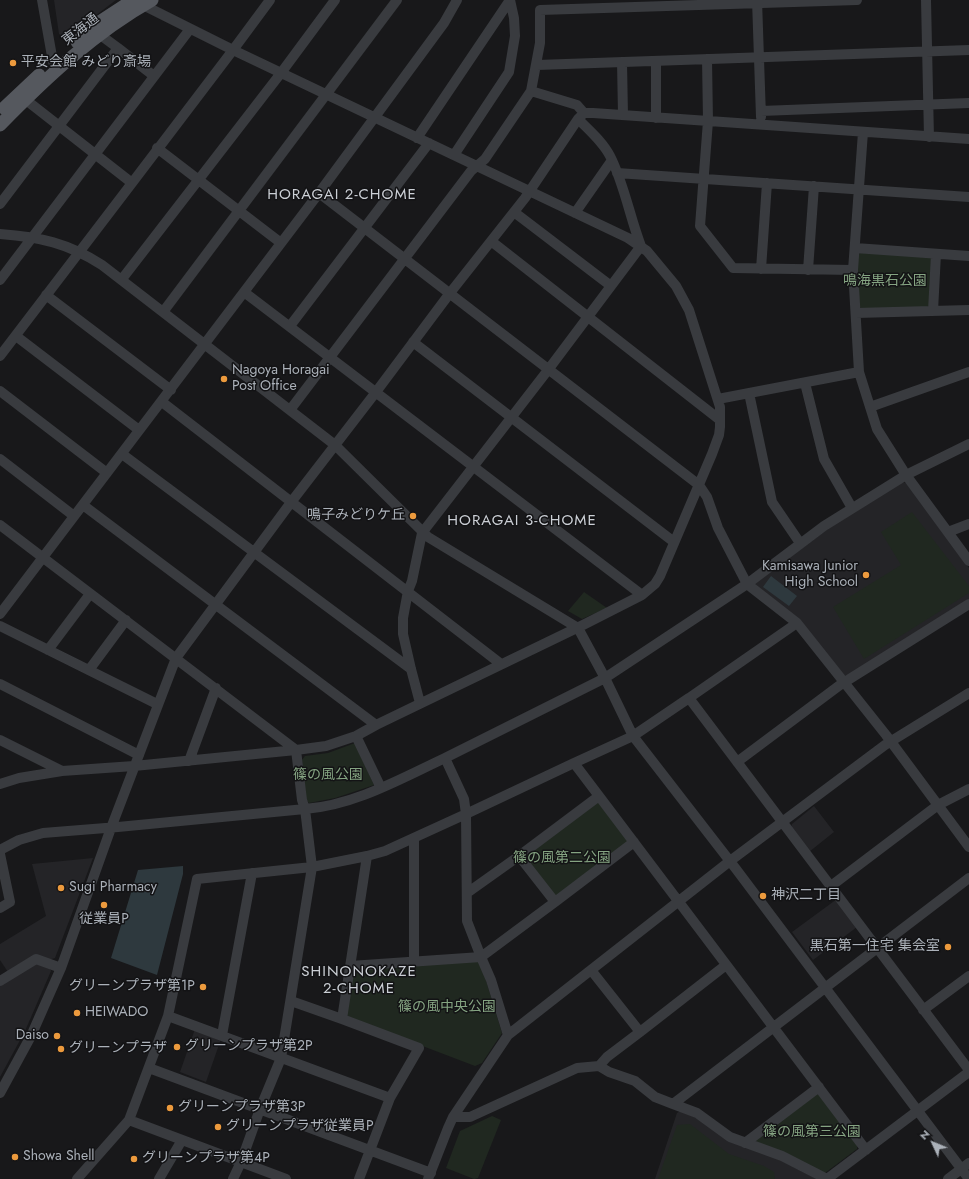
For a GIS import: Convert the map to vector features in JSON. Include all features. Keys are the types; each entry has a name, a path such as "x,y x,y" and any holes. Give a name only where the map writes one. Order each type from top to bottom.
{"main road":[{"name":"東海通","path":"0,125 26,100 56,65 95,25 142,2"},
{"name":"東海通","path":"0,112 56,65 142,2"}],"street":[{"path":"42,0 56,65"},
{"path":"0,356 270,0"},
{"path":"122,279 281,73 335,0"},
{"path":"162,312 397,0"},
{"path":"0,614 319,193 444,23 457,0"},
{"path":"417,138 510,0"},
{"path":"454,155 509,72 515,36 514,18 510,0"},
{"path":"290,410 471,171 485,159 531,90 540,43 540,10 857,0"},
{"path":"926,0 929,137"},
{"path":"0,784 19,778 62,771 189,761 326,746 356,736 420,703 578,628 642,595 652,587 660,576 719,435 720,420 718,399 689,310 676,286 647,251 628,238 233,50 190,29 142,2"},
{"path":"757,2 761,111 760,125"},
{"path":"0,280 190,29"},
{"path":"99,34 154,76"},
{"path":"0,204 118,48"},
{"path":"537,65 758,56 969,50"},
{"path":"707,59 708,121 700,226 733,268 853,270"},
{"path":"656,61 656,118"},
{"path":"622,62 623,115"},
{"path":"531,90 577,106 581,116 605,148 618,173 640,246"},
{"path":"26,100 132,182"},
{"path":"761,111 969,103"},
{"path":"581,116 623,115 969,139"},
{"path":"0,1093 31,1036 61,968 134,766 176,658 254,552 450,293 530,191 581,116"},
{"path":"863,132 853,270 859,372 877,429 906,475 969,561"},
{"path":"290,326 429,143"},
{"path":"157,148 281,243"},
{"path":"575,213 612,160"},
{"path":"618,173 969,197"},
{"path":"761,269 767,183"},
{"path":"808,270 814,186"},
{"path":"319,193 699,485 707,497 718,528 747,584 797,623 890,741 969,847"},
{"path":"514,212 610,286"},
{"path":"0,234 32,237 58,243 80,251 102,265 335,445 428,538 578,628 605,678 633,736 730,861 918,1110 965,1166 969,1179"},
{"path":"491,241 720,420"},
{"path":"420,703 403,634 404,607 412,580 422,533 548,370 640,246"},
{"path":"855,248 969,256"},
{"path":"933,311 936,254"},
{"path":"244,292 642,595"},
{"path":"46,295 171,390"},
{"path":"856,314 969,310"},
{"path":"16,336 139,430"},
{"path":"413,342 674,542"},
{"path":"718,399 859,372"},
{"path":"870,406 969,372"},
{"path":"805,383 824,459 852,508"},
{"path":"0,391 107,473"},
{"path":"749,393 772,502 800,543"},
{"path":"162,402 501,664"},
{"path":"0,850 19,840 44,832 111,828 305,809 348,801 381,788 445,758 605,678 747,584 800,543 852,508 906,475 969,444"},
{"path":"122,454 411,669"},
{"path":"0,460 74,516"},
{"path":"83,505 376,725"},
{"path":"948,532 969,524"},
{"path":"0,525 296,750 312,867 281,1058 233,1179"},
{"path":"48,650 90,594"},
{"path":"737,762 844,682 969,604"},
{"path":"89,670 126,620"},
{"path":"81,1178 129,1120 168,1016 197,879 312,867 385,851 633,736 797,623"},
{"path":"0,626 158,704"},
{"path":"0,684 139,755"},
{"path":"189,761 216,688"},
{"path":"149,1068 371,1150 430,1176 453,1117 508,1035 730,861 890,741 969,693"},
{"path":"453,1117 470,1117 577,1068 599,1066 609,1072 635,1081 655,1097 697,1112 730,1137 745,1144 782,1156 827,1179 969,1071 689,698"},
{"path":"356,736 381,788"},
{"path":"0,740 62,771"},
{"path":"445,758 464,799 466,814 467,921 491,980 508,1035"},
{"path":"574,763 866,1150"},
{"path":"831,886 938,805 969,789"},
{"path":"467,893 599,796"},
{"path":"414,838 414,962"},
{"path":"350,966 481,957 634,842"},
{"path":"0,854 10,902 0,908"},
{"path":"342,1019 367,856"},
{"path":"519,856 555,902"},
{"path":"222,1036 252,873"},
{"path":"673,1104 969,878"},
{"path":"0,981 36,959 61,968"},
{"path":"599,1066 607,1057 726,965"},
{"path":"591,970 640,1032"},
{"path":"923,1010 969,976"},
{"path":"291,1000 419,1048 390,1098 360,1179"},
{"path":"168,1016 390,1098"},
{"path":"745,1144 819,1087"},
{"path":"129,1120 286,1179"},
{"path":"159,1179 182,1140"},
{"path":"948,1179 965,1166"}],"shaded area":[{"path":"54,0 116,0 66,38 59,34"},
{"name":"Kamisawa Junior High School","path":"902,482 907,483 969,568 969,599 847,676 843,675 755,587 755,582 854,510"},
{"path":"771,576 797,596 789,606 763,587"},
{"path":"814,806 834,832 809,852 791,828 792,824"},
{"path":"93,858 55,958 8,972 0,960 0,944 46,916 32,864"},
{"path":"183,866 183,874 157,975 111,958 138,870"},
{"path":"837,899 857,927 813,960 792,932"},
{"path":"35,963 49,967 51,971 25,1031 0,1077 0,984"},
{"path":"195,1029 221,1039 206,1082 180,1072"},
{"path":"681,1110 817,1179 655,1179 677,1113"}],"green space":[{"name":"鳴海黒石公園","path":"862,252 930,257 933,260 931,304 927,307 863,310 859,306 857,272 858,255"},
{"path":"912,512 969,586 969,593 864,659 833,607 901,565 881,532"},
{"path":"584,592 607,608 582,619 568,611"},
{"name":"篠の風公園","path":"355,743 374,785 335,798 309,803 306,800 302,760 305,756 328,753"},
{"name":"篠の風第二公園","path":"595,802 599,803 627,839 627,843 557,896 553,896 524,859 526,854"},
{"name":"篠の風中央公園","path":"477,960 481,964 502,1033 482,1063 475,1066 349,1018 346,1013 353,973 357,969"},
{"name":"篠の風第三公園","path":"815,1093 820,1094 857,1145 857,1149 825,1173 758,1145 755,1138"},
{"path":"492,1116 501,1120 478,1178 474,1179 446,1168 460,1131"},
{"path":"690,1124 729,1154 764,1166 774,1172 775,1179 658,1179 677,1125"}],"place":[{"name":"平安会館 みどり斎場","path":"13,63"},
{"name":"Nagoya Horagai Post Office","path":"224,379"},
{"name":"鳴子みどりケ丘","path":"413,516"},
{"name":"Kamisawa Junior High School","path":"866,575"},
{"name":"Sugi Pharmacy","path":"61,888"},
{"name":"神沢二丁目","path":"763,896"},
{"name":"従業員P","path":"104,905"},
{"name":"黒石第一住宅 集会室","path":"948,947"},
{"name":"グリーンプラザ第1P","path":"203,987"},
{"name":"HEIWADO","path":"77,1013"},
{"name":"Daiso","path":"57,1036"},
{"name":"グリーンプラザ第2P","path":"177,1047"},
{"name":"グリーンプラザ","path":"61,1049"},
{"name":"グリーンプラザ第3P","path":"170,1108"},
{"name":"グリーンプラザ従業員P","path":"218,1127"},
{"name":"Showa Shell","path":"15,1157"},
{"name":"グリーンプラザ第4P","path":"134,1159"}],"district":[{"name":"HORAGAI 2-CHOME","path":"342,195"},
{"name":"HORAGAI 3-CHOME","path":"522,521"},
{"name":"SHINONOKAZE 2-CHOME","path":"359,980"}]}
